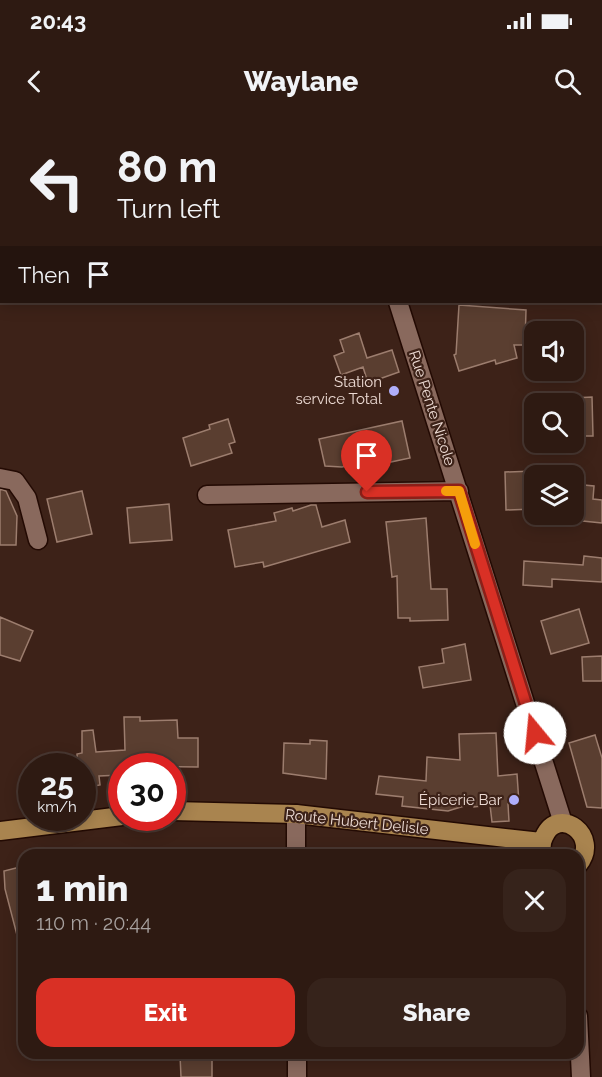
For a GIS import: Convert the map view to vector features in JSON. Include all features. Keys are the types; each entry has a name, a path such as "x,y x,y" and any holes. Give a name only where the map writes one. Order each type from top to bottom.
{"main road":[{"name":"Route Hubert Delisle","path":"186,811 296,814 542,849"},
{"path":"0,831 108,818"},
{"path":"542,849 546,832 554,825 563,823 575,825 593,834 584,858"}],"street":[{"name":"Rue Pente Nicole","path":"398,303 563,823"},
{"path":"0,478 15,481 27,498 38,540"},
{"path":"207,495 459,491"},
{"path":"296,814 297,849"},
{"path":"297,1059 297,1077"},
{"path":"580,1059 581,1077"}],"building":[{"path":"459,305 526,310 524,345 514,345 517,358 496,364 495,360 459,371 454,355 456,354"},
{"path":"359,333 367,358 392,350 399,372 368,383 363,367 341,375 334,356 344,352 340,340"},
{"path":"584,397 592,397 593,436 584,436"},
{"path":"228,419 235,442 229,444 232,453 191,466 183,438 210,429 209,425"},
{"path":"402,421 410,458 386,463 385,457 342,467 325,466 319,439"},
{"path":"524,471 524,509 506,510 505,472"},
{"path":"584,485 594,486 593,499 602,500 602,523 584,521"},
{"path":"0,489 6,491 17,516 16,545 0,545"},
{"path":"82,491 92,534 57,542 47,499"},
{"path":"169,504 172,540 130,543 127,508"},
{"path":"316,505 322,527 345,520 350,542 264,567 263,562 235,567 228,530 276,521 274,513 292,508 293,511"},
{"path":"426,518 431,589 447,589 448,620 410,621 410,618 398,618 397,576 392,577 386,522"},
{"path":"584,556 602,558 602,582 552,579 552,587 523,585 524,561 583,565"},
{"path":"579,609 589,643 551,654 541,621"},
{"path":"0,617 33,631 20,661 0,655"},
{"path":"465,644 471,680 423,688 419,667 444,663 442,649"},
{"path":"602,656 602,681 583,681 582,657"},
{"path":"124,717 140,717 140,721 177,720 178,738 198,738 198,767 186,767 186,753 108,753 108,776 99,776 100,785 96,786 96,753 82,753 82,731 93,730 96,752 125,750"},
{"path":"496,733 498,776 517,774 519,803 508,804 509,821 492,822 490,805 474,807 474,803 448,811 402,806 403,797 376,794 379,776 426,781 427,757 460,760 459,734"},
{"path":"595,735 602,758 602,808 587,807 569,743"},
{"path":"310,740 327,741 326,779 283,773 284,743 310,744"},
{"path":"18,868 18,939 5,889 4,871"},
{"path":"180,1059 212,1059 212,1077 181,1077"}],"slow traffic":[{"path":"446,491 459,491 475,544"}],"place":[{"name":"Station service Total","path":"394,391"},
{"name":"Épicerie Bar","path":"514,800"}],"route":[{"path":"367,492 459,491 535,733"}]}
